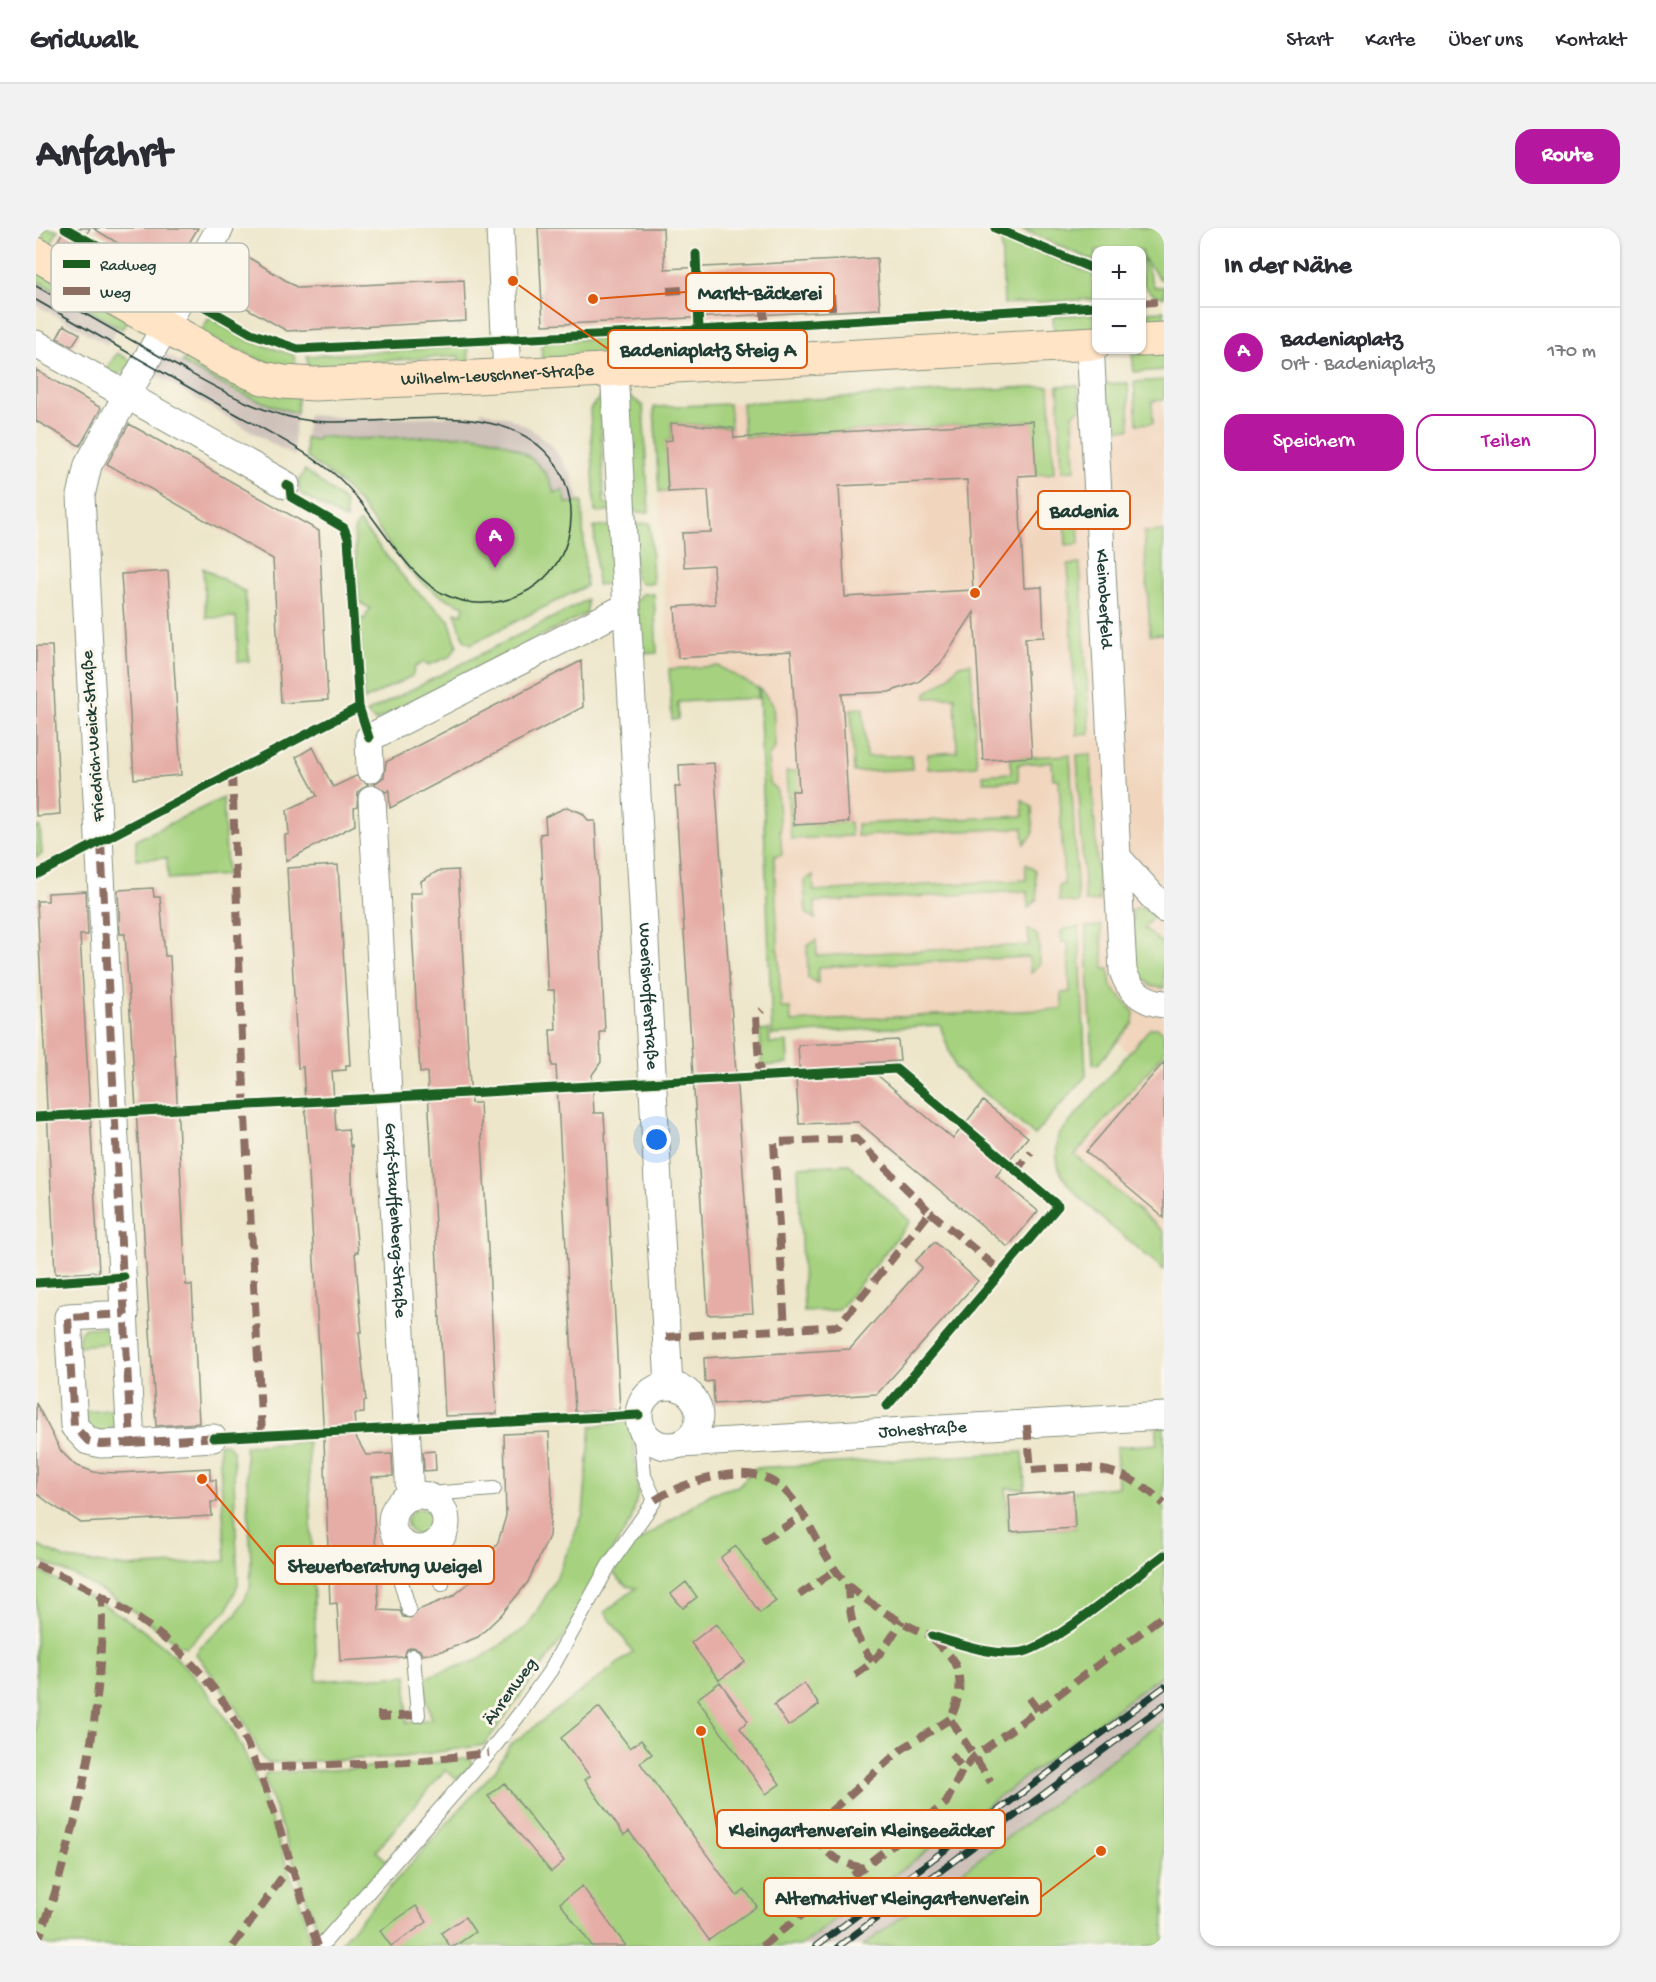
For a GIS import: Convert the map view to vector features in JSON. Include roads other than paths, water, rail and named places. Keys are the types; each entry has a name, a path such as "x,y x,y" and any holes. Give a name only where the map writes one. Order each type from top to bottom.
{"street":[{"name":"Friedrich-Weick-Straße","path":"211,243 220,228"},
{"path":"500,228 507,375"},
{"name":"Wilhelm-Leuschner-Straße","path":"36,254 51,263"},
{"name":"Wilhelm-Leuschner-Straße","path":"137,312 244,371 283,382 314,384 1092,343"},
{"name":"Friedrich-Weick-Straße","path":"131,1443 81,496 88,465 172,312"},
{"path":"1146,340 1164,339"},
{"path":"36,344 286,485"},
{"name":"Kleinoberfeld","path":"1094,354 1123,971 1126,980 1138,994 1146,1000 1164,1004"},
{"name":"Woerishofferstraße","path":"614,369 669,1386"},
{"path":"370,769 369,738 626,607"},
{"name":"Graf-Stauffenberg-Straße","path":"372,799 421,1498 444,1511 446,1527 438,1542 412,1546"},
{"path":"1117,857 1164,909"},
{"path":"125,1314 68,1317 74,1426 81,1435 100,1444 213,1438"},
{"path":"669,1386 683,1389 691,1396 699,1413 698,1425 690,1438 681,1444 661,1445 652,1441 640,1426 640,1407 645,1398 655,1390 669,1386"},
{"name":"Johestraße","path":"681,1444 1164,1416"},
{"path":"412,1546 395,1534 392,1518 400,1503 421,1498"}],"lane":[{"name":"Ährenweg","path":"321,1946 489,1753 521,1712 550,1671 609,1565 655,1500 644,1476 640,1426"},
{"path":"421,1498 442,1493 494,1489"},
{"path":"409,1610 398,1568 412,1546 442,1584"},
{"path":"413,1656 418,1715"}],"tram line":[{"path":"36,286 51,295"},
{"path":"36,300 51,309"},
{"path":"57,312 320,463 347,486 416,573 431,587 448,596 466,602 503,601 537,585 561,556 570,529 571,509 568,490 555,463 533,441 506,428 476,421 443,418 312,421 274,413 237,398 82,312"}],"railway":[{"path":"816,1946 1164,1687"},
{"path":"839,1946 1164,1705"}],"place":[{"name":"Badeniaplatz Steig A","path":"513,281"},
{"name":"Markt-Bäckerei","path":"593,299"},
{"name":"Badeniaplatz","path":"495,568"},
{"name":"Badenia","path":"975,593"},
{"name":"Steuerberatung Weigel","path":"202,1479"},
{"name":"Kleingartenverein Kleinseeäcker","path":"701,1731"},
{"name":"Alternativer Kleingartenverein","path":"1101,1851"}]}
